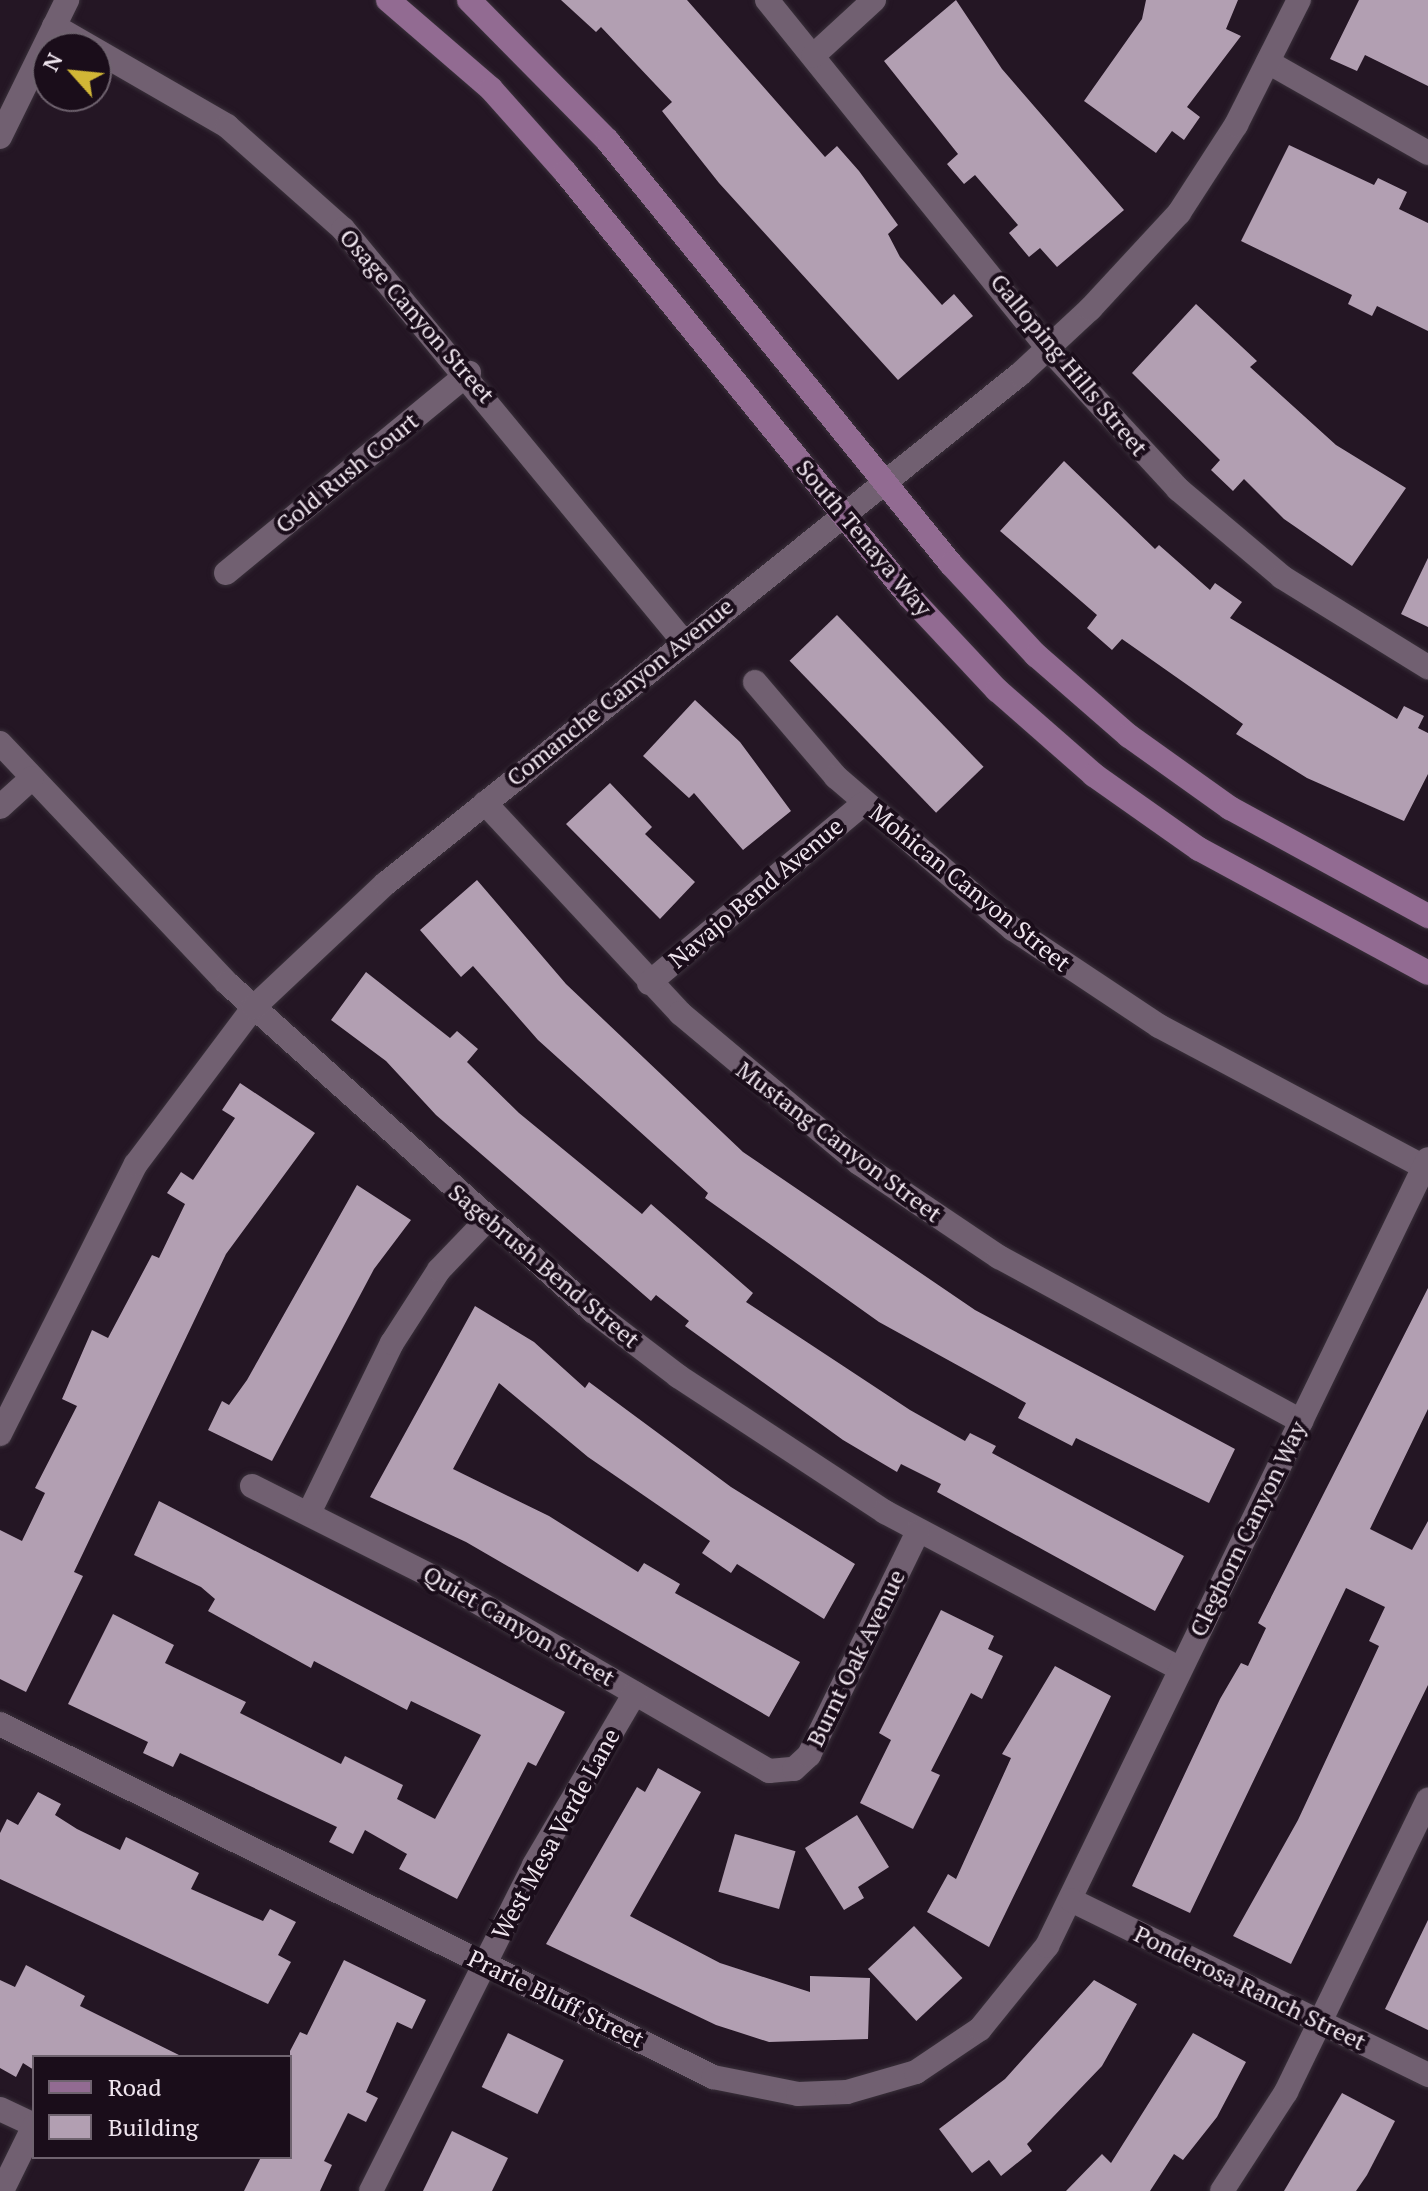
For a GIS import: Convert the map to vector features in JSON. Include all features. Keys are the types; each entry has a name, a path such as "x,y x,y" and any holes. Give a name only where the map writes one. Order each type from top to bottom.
{"street":[{"path":"0,137 67,0"},
{"name":"South Tenaya Way","path":"388,0 491,89 565,172 841,511 997,690 1094,775 1199,849 1428,973"},
{"name":"South Tenaya Way","path":"469,0 607,140 881,478 1036,655 1129,736 1230,808 1428,916"},
{"name":"Galloping Hills Street","path":"767,0 1048,348 1236,542 1333,613 1428,667"},
{"path":"813,56 874,0"},
{"name":"Comanche Canyon Avenue","path":"0,1434 136,1164 254,1007 307,952 485,803 881,478 1048,348 1179,213 1268,62 1299,0"},
{"name":"Osage Canyon Street","path":"54,26 227,126 343,229 469,373 683,641"},
{"path":"1268,62 1428,153"},
{"name":"Gold Rush Court","path":"226,573 469,373"},
{"name":"Mohican Canyon Street","path":"755,682 864,803 1080,976 1427,1165"},
{"name":"Sagebrush Bend Street","path":"0,743 254,1007 487,1220 678,1376 918,1532 1180,1669"},
{"path":"0,807 32,778"},
{"name":"Mustang Canyon Street","path":"485,803 649,983 775,1098 917,1204 1301,1421"},
{"name":"Navajo Bend Avenue","path":"649,983 864,803"},
{"name":"Cleghorn Canyon Way","path":"1071,1900 1180,1669 1427,1165"},
{"path":"309,1513 392,1343 439,1270 487,1220"},
{"name":"Quiet Canyon Street","path":"252,1486 309,1513 635,1693 754,1766 783,1771"},
{"name":"Burnt Oak Avenue","path":"783,1771 809,1755 918,1532"},
{"name":"West Mesa Verde Lane","path":"371,2191 484,1964 635,1693"},
{"name":"Prarie Bluff Street","path":"0,1724 713,2077 798,2094 847,2092 916,2072 980,2029 1030,1973 1071,1900"},
{"path":"1222,2191 1258,2141 1321,2023 1428,1800"},
{"name":"Ponderosa Ranch Street","path":"1071,1900 1428,2075"},
{"path":"0,2109 32,2125"},
{"path":"2,2191 32,2130"}],"building":[{"path":"561,0 687,0 825,157 837,146 859,171 898,225 888,234 900,257 942,305 954,294 973,316 898,380 719,183 662,111 672,102 601,27 596,32"},
{"path":"956,0 1002,69 1124,210 1057,267 1040,248 1029,257 1009,233 1018,225 975,175 964,184 947,164 958,154 884,61"},
{"path":"1146,0 1238,0 1226,29 1241,36 1187,107 1200,117 1184,140 1172,131 1156,153 1084,101 1142,19"},
{"path":"1359,0 1428,0 1428,86 1365,55 1357,71 1330,59"},
{"path":"1289,145 1374,185 1378,178 1407,192 1399,209 1428,223 1428,331 1377,306 1372,316 1348,304 1352,295 1241,241"},
{"path":"1196,304 1257,361 1250,367 1336,445 1406,488 1352,566 1284,519 1244,479 1233,491 1211,470 1220,460 1132,373"},
{"path":"1064,461 1155,549 1159,545 1210,590 1215,583 1242,602 1230,618 1397,719 1404,706 1424,716 1418,728 1428,733 1428,774 1404,821 1307,778 1236,734 1243,724 1122,639 1112,650 1087,628 1097,615 1000,531"},
{"path":"1428,558 1428,627 1401,614"},
{"path":"837,615 984,767 936,813 790,661"},
{"path":"695,700 740,742 791,811 743,850 694,793 689,798 643,756"},
{"path":"610,783 652,827 645,834 695,882 660,919 566,824"},
{"path":"477,880 566,984 743,1152 975,1310 1235,1449 1209,1503 1076,1438 1072,1446 1018,1418 1026,1403 879,1322 705,1198 708,1193 538,1040 473,966 461,977 420,930"},
{"path":"366,972 450,1038 457,1031 478,1049 467,1062 519,1113 642,1214 651,1204 753,1293 746,1302 910,1410 965,1441 970,1433 996,1446 992,1453 1184,1556 1155,1611 937,1492 941,1484 901,1464 897,1472 843,1440 685,1326 689,1321 656,1295 651,1301 436,1115 386,1061 331,1020"},
{"path":"240,1083 315,1133 226,1254 74,1572 83,1576 26,1692 0,1679 0,1530 22,1541 45,1493 35,1488 77,1406 62,1399 92,1330 108,1338 152,1255 159,1258 185,1204 167,1193 181,1172 193,1180 235,1118 222,1110"},
{"path":"357,1185 411,1220 374,1269 272,1461 208,1430 222,1401 229,1405 247,1380"},
{"path":"1428,1288 1428,1409 1370,1529 1412,1550 1428,1521 1428,1685 1291,1964 1233,1936 1298,1820 1379,1646 1369,1641 1385,1607 1346,1588 1190,1913 1132,1886 1220,1699 1241,1663 1248,1666 1266,1628 1258,1623"},
{"path":"475,1306 534,1342 585,1388 589,1382 731,1487 855,1564 824,1619 737,1564 731,1573 702,1553 710,1541 588,1457 499,1383 453,1469 549,1516 638,1572 644,1563 680,1584 675,1593 800,1662 769,1717 466,1542 370,1497"},
{"path":"159,1501 565,1712 536,1766 528,1762 457,1899 399,1869 407,1854 365,1830 353,1854 329,1842 337,1827 180,1753 173,1767 143,1753 148,1742 68,1704 113,1614 174,1645 165,1663 246,1702 240,1713 341,1764 345,1756 403,1785 397,1799 435,1819 481,1735 411,1701 407,1710 314,1661 311,1668 208,1611 215,1599 201,1587 134,1555"},
{"path":"941,1610 994,1636 988,1649 1003,1656 982,1699 971,1693 931,1771 940,1775 913,1829 860,1803 891,1740 879,1733"},
{"path":"1055,1666 1111,1696 989,1947 927,1912 948,1874 956,1879 1011,1758 1002,1754"},
{"path":"658,1768 701,1792 630,1916 720,1963 810,1992 810,1976 870,1978 868,2039 769,2042 716,2025 546,1944 637,1787 645,1792"},
{"path":"38,1792 61,1804 55,1815 77,1829 120,1850 126,1837 199,1873 191,1889 263,1921 270,1909 296,1922 278,1955 291,1962 268,2004 0,1879 0,1833 7,1819 18,1825"},
{"path":"857,1815 889,1867 858,1887 864,1898 844,1910 805,1848"},
{"path":"735,1834 796,1851 779,1909 718,1892"},
{"path":"1428,1920 1428,2030 1385,2009"},
{"path":"914,1926 962,1978 916,2021 868,1969"},
{"path":"344,1960 426,2000 412,2029 397,2022 366,2092 378,2098 366,2122 348,2113 324,2161 332,2165 320,2191 244,2191 260,2159 292,2159 290,2051 300,2032 307,2035"},
{"path":"26,1965 85,1996 80,2006 179,2055 32,2055 32,2069 23,2063 16,2077 0,2068 0,1980 15,1987"},
{"path":"1094,1980 1137,2004 1102,2066 1027,2144 1032,2151 1001,2176 989,2160 972,2173 939,2129 1005,2079"},
{"path":"508,2033 564,2060 537,2114 482,2087"},
{"path":"1193,2033 1246,2062 1217,2117 1183,2160 1174,2154 1150,2191 1066,2191 1102,2154 1111,2163"},
{"path":"1342,2093 1395,2121 1367,2175 1356,2191 1284,2191"},
{"path":"452,2131 508,2158 492,2191 423,2191"}]}
